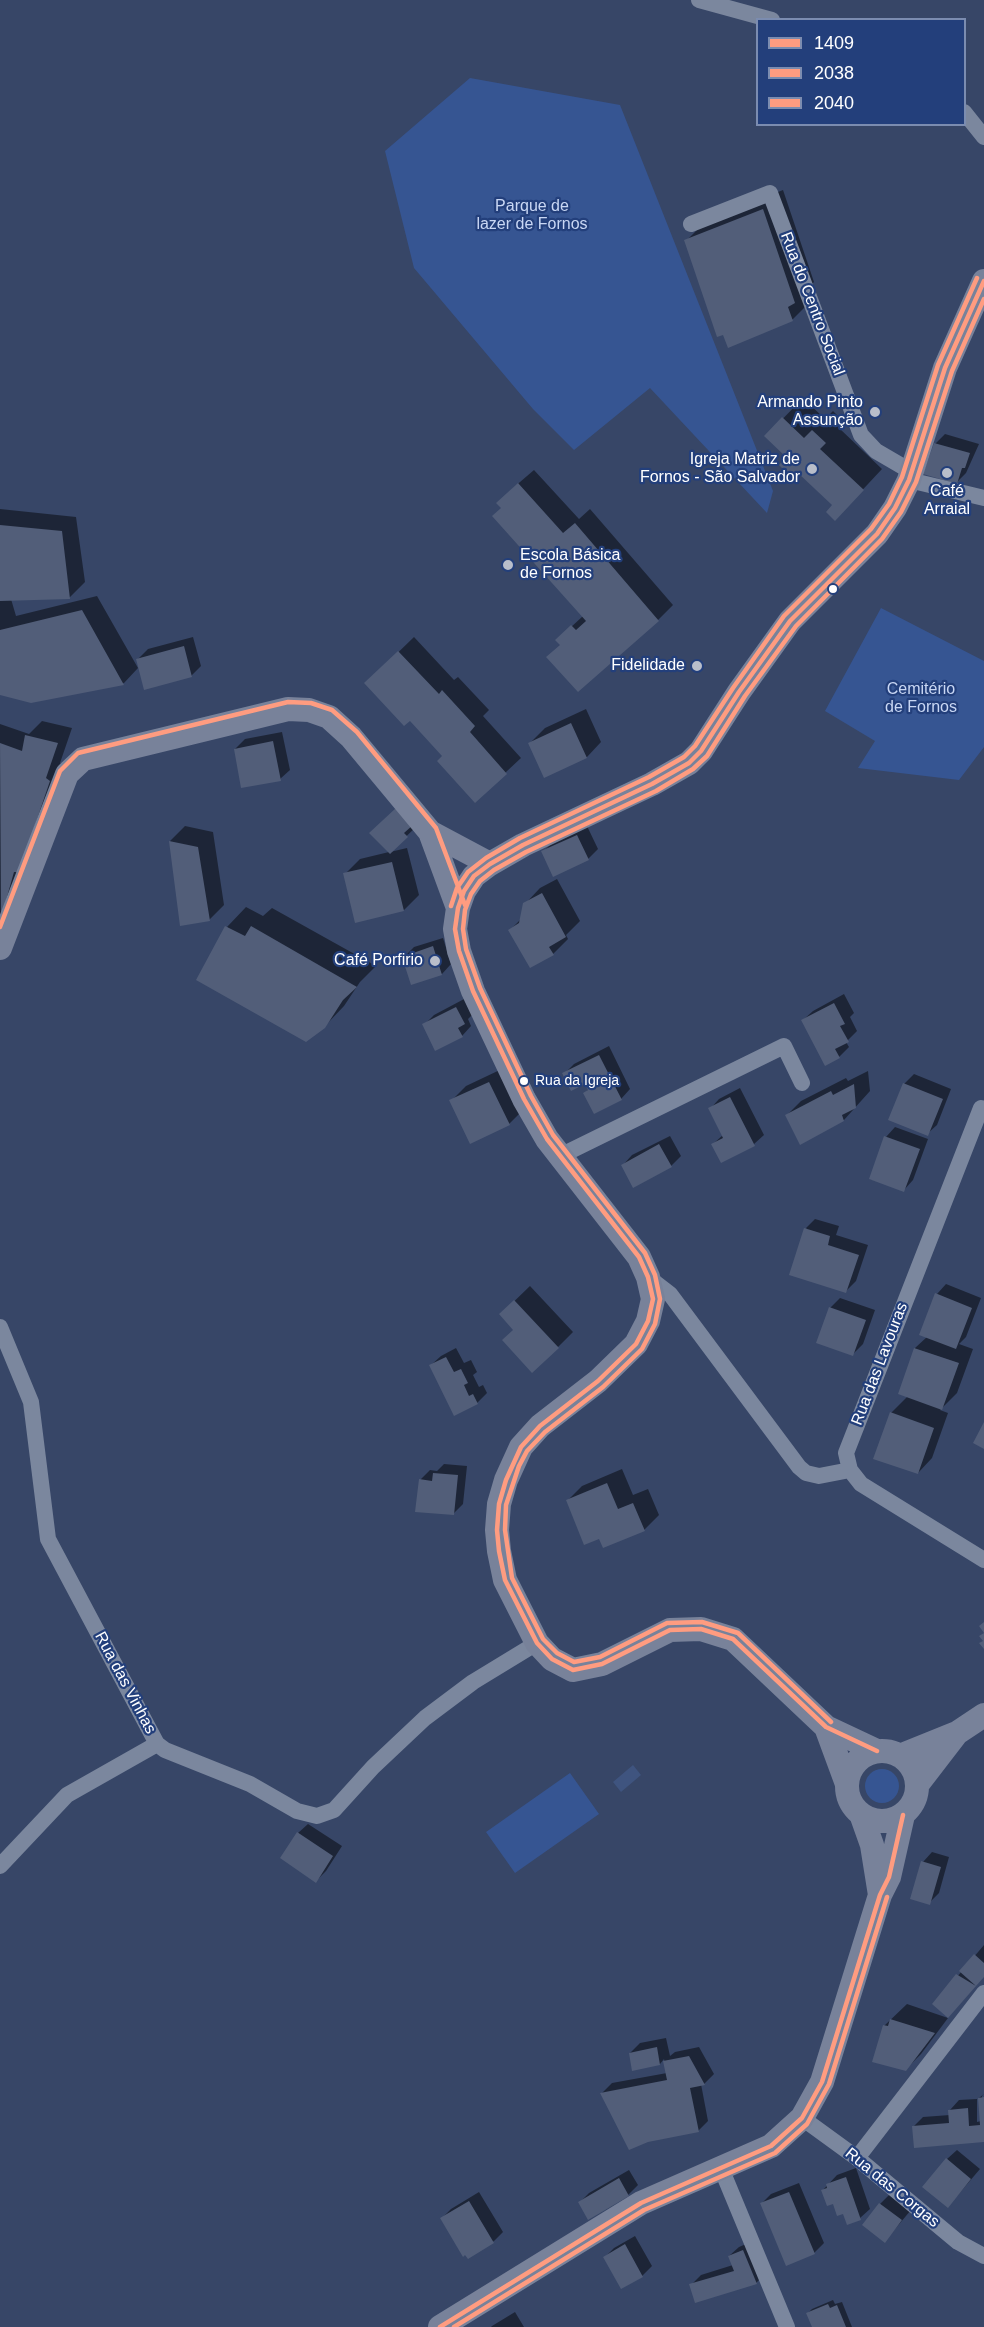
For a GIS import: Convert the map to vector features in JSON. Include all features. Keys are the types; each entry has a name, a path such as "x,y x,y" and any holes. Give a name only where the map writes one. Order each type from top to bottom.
{"main road":[{"path":"984,280 945,368 910,476 896,508 877,534 790,621 739,692 701,751 689,763 652,784 523,845 490,864 474,876 464,891 458,908 455,929 459,951 473,991 524,1099 560,1156 639,1257 648,1277 653,1299 648,1321 636,1344 598,1381 540,1426 521,1447 506,1480 499,1504 497,1530 499,1551 505,1580 537,1642 552,1659 573,1670 602,1664 670,1630 701,1629 734,1639 826,1728 889,1754 909,1764 915,1774 916,1796 903,1815 882,1822 870,1820 861,1814 853,1806 848,1796 849,1772 856,1762 866,1755 889,1754 957,1733 984,1715"},
{"path":"0,948 67,774 83,759 288,709 309,710 329,717 351,737 430,832 458,908"},
{"path":"430,832 490,864"},
{"path":"826,1728 847,1784"},
{"path":"917,1785 957,1733"},
{"path":"861,1814 872,1845 880,1895"},
{"path":"440,2327 641,2203 771,2146 802,2118 822,2082 880,1895 889,1877 903,1815"}],"street":[{"path":"699,0 765,18"},
{"path":"966,114 984,137"},
{"name":"Rua do Centro Social","path":"691,224 770,193 861,435 876,451 910,476"},
{"path":"910,476 984,498"},
{"path":"560,1156 784,1046 802,1083"},
{"name":"Rua das Lavouras","path":"850,1470 846,1453 981,1108"},
{"path":"648,1277 670,1294 798,1467 806,1473 819,1476 850,1470 861,1484 984,1560"},
{"name":"Rua das Vinhas","path":"0,1327 31,1402 48,1539 157,1744 165,1750 250,1784 297,1811 317,1816 334,1810 373,1767 425,1718 473,1682 537,1642"},
{"path":"0,1866 67,1795 157,1744"},
{"path":"857,2158 984,1993"},
{"name":"Rua das Corgas","path":"802,2118 857,2158 958,2242 984,2256"},
{"path":"721,2168 787,2327"}],"green space":[{"name":"Parque de lazer de Fornos","path":"470,78 620,105 773,491 767,513 650,388 574,450 533,409 414,268 385,151"},
{"name":"Cemitério de Fornos","path":"881,608 984,661 984,747 959,780 858,768 875,741 825,711"},
{"path":"882,1769 894,1774 899,1786 894,1798 882,1803 870,1798 865,1786 870,1774"},
{"path":"570,1773 599,1814 515,1873 486,1832"}],"shaded area":[{"path":"633,1765 641,1775 621,1792 613,1782"}],"building":[{"path":"763,209 795,303 788,307 793,321 728,348 723,335 717,337 684,240"},
{"name":"Igreja Matriz de Fornos - São Salvador","path":"782,417 804,438 812,430 826,443 820,449 864,490 835,521 826,512 832,505 798,473 792,478 779,465 786,457 764,436"},
{"path":"934,443 970,453 957,484 923,474"},
{"path":"518,483 563,533 575,523 659,621 578,692 546,657 560,645 555,640 571,625 576,630 586,621 492,516 501,508 496,503"},
{"path":"0,525 62,531 70,599 0,601"},
{"path":"82,610 124,685 31,703 0,695 0,630"},
{"path":"184,646 192,677 144,690 136,659"},
{"path":"398,651 439,694 442,690 475,726 470,732 507,774 475,803 437,761 442,756 410,721 404,726 364,683"},
{"path":"571,723 587,758 544,778 528,743"},
{"path":"25,735 58,743 46,778 50,781 19,872 14,872 1,918 0,743 22,751"},
{"path":"273,741 281,781 241,788 234,749"},
{"path":"396,808 413,825 404,833 408,837 390,854 369,833"},
{"path":"577,835 589,860 553,877 541,851"},
{"path":"169,841 198,847 210,921 180,926"},
{"path":"392,862 404,911 355,923 343,873"},
{"path":"542,893 566,937 549,947 554,955 530,968 508,930 519,923 523,903"},
{"path":"225,926 245,936 251,926 357,987 343,1000 325,1028 306,1042 196,980"},
{"path":"433,946 442,975 411,985 402,957"},
{"path":"834,1003 845,1024 840,1026 849,1042 835,1049 840,1058 825,1066 801,1020"},
{"path":"456,1007 465,1024 458,1028 463,1037 435,1051 422,1024"},
{"path":"599,1055 622,1100 594,1114 583,1093 588,1090 585,1084 571,1091 562,1073"},
{"path":"489,1082 510,1125 470,1144 449,1100"},
{"path":"903,1083 943,1099 928,1136 888,1120"},
{"path":"854,1084 856,1108 842,1115 844,1121 800,1145 785,1115 831,1091 833,1095"},
{"path":"730,1097 755,1146 721,1163 711,1144 723,1138 708,1108"},
{"path":"884,1136 920,1149 904,1192 869,1179"},
{"path":"659,1144 672,1167 633,1188 621,1165"},
{"path":"804,1228 830,1236 828,1245 859,1255 846,1293 789,1275"},
{"path":"935,1293 972,1308 956,1349 919,1335"},
{"path":"514,1300 559,1348 532,1373 502,1340 513,1330 499,1314"},
{"path":"829,1307 866,1320 853,1356 816,1343"},
{"path":"914,1348 959,1363 942,1410 898,1394"},
{"path":"446,1357 454,1372 461,1369 468,1383 464,1385 469,1396 473,1394 478,1404 454,1416 429,1365"},
{"path":"890,1412 934,1428 918,1474 873,1459"},
{"path":"984,1422 984,1449 973,1443"},
{"path":"433,1473 458,1475 454,1515 415,1512 419,1479 432,1481"},
{"path":"607,1483 618,1509 633,1503 645,1531 603,1548 599,1539 584,1545 566,1500"},
{"path":"984,1622 984,1633 979,1626"},
{"path":"984,1633 984,1649 979,1643 983,1641 979,1636"},
{"path":"297,1832 333,1856 316,1883 280,1858"},
{"path":"921,1861 941,1867 930,1905 910,1899"},
{"path":"974,1954 984,1963 984,1977 976,1986 959,1971"},
{"path":"956,1974 976,1986 948,2018 932,2004"},
{"path":"890,2019 935,2033 906,2071 872,2062 883,2025 888,2026"},
{"path":"657,2047 660,2065 632,2071 629,2053"},
{"path":"689,2056 705,2085 690,2088 699,2132 648,2142 629,2150 600,2093 667,2080 663,2061"},
{"path":"984,2097 984,2142 914,2148 912,2126 949,2123 948,2110 968,2108 969,2126 980,2125 978,2098"},
{"path":"946,2158 971,2179 948,2208 922,2187"},
{"path":"846,2177 861,2220 847,2225 843,2214 837,2216 833,2204 827,2206 821,2190 827,2188 826,2184"},
{"path":"619,2178 629,2196 588,2220 578,2202"},
{"path":"789,2192 815,2254 786,2266 760,2203"},
{"path":"469,2201 494,2243 468,2259 465,2255 463,2257 440,2218"},
{"path":"879,2203 902,2220 885,2243 862,2225"},
{"path":"625,2244 643,2277 621,2289 603,2257"},
{"path":"743,2250 757,2284 695,2303 689,2284 734,2271 728,2256"},
{"path":"828,2304 830,2308 837,2305 846,2327 812,2327 806,2313"}],"transit line":[{"name":"2040","path":"451,906 457,888 468,872 486,858 520,838 649,777 684,757 695,746 784,616 871,529 889,504 902,477 938,365 977,278"},
{"name":"1409","path":"877,1751 826,1727 733,1639 701,1629 670,1630 602,1664 573,1670 552,1659 537,1643 505,1580 499,1551 497,1530 499,1504 506,1480 521,1447 540,1426 598,1381 636,1344 648,1321 653,1299 648,1277 639,1257 547,1139 524,1099 473,991 459,951 455,929 458,908 464,891 474,876 490,864 523,845 652,784 689,763 701,751 739,692 790,621 877,534 895,508 909,480 945,368 984,281"},
{"name":"2038","path":"831,1722 738,1633 702,1622 667,1623 600,1657 574,1662 557,1653 543,1639 512,1578 505,1530 506,1505 519,1466 527,1451 545,1432 603,1387 642,1349 655,1324 660,1299 655,1275 645,1253 553,1135 531,1096 480,988 466,949 463,929 465,910 471,894 480,881 494,870 526,852 656,791 693,769 707,756 745,696 796,626 882,539 901,512 916,482 952,371 984,299"},
{"name":"2040","path":"0,927 60,771 78,753 288,702 311,703 332,710 357,732 436,828 465,905"},
{"name":"1409","path":"440,2327 641,2203 771,2146 802,2118 822,2082 880,1895 889,1877 903,1815"},
{"name":"2038","path":"454,2327 644,2210 775,2153 807,2124 829,2084 887,1897"}],"place":[{"name":"Armando Pinto Assunção","path":"875,412"},
{"name":"Igreja Matriz de Fornos - São Salvador","path":"812,469"},
{"name":"Café Arraial","path":"947,473"},
{"name":"Escola Básica de Fornos","path":"508,565"},
{"name":"Fidelidade","path":"697,666"},
{"name":"Café Porfirio","path":"435,961"},
{"name":"Rua da Igreja","path":"524,1081"}]}
